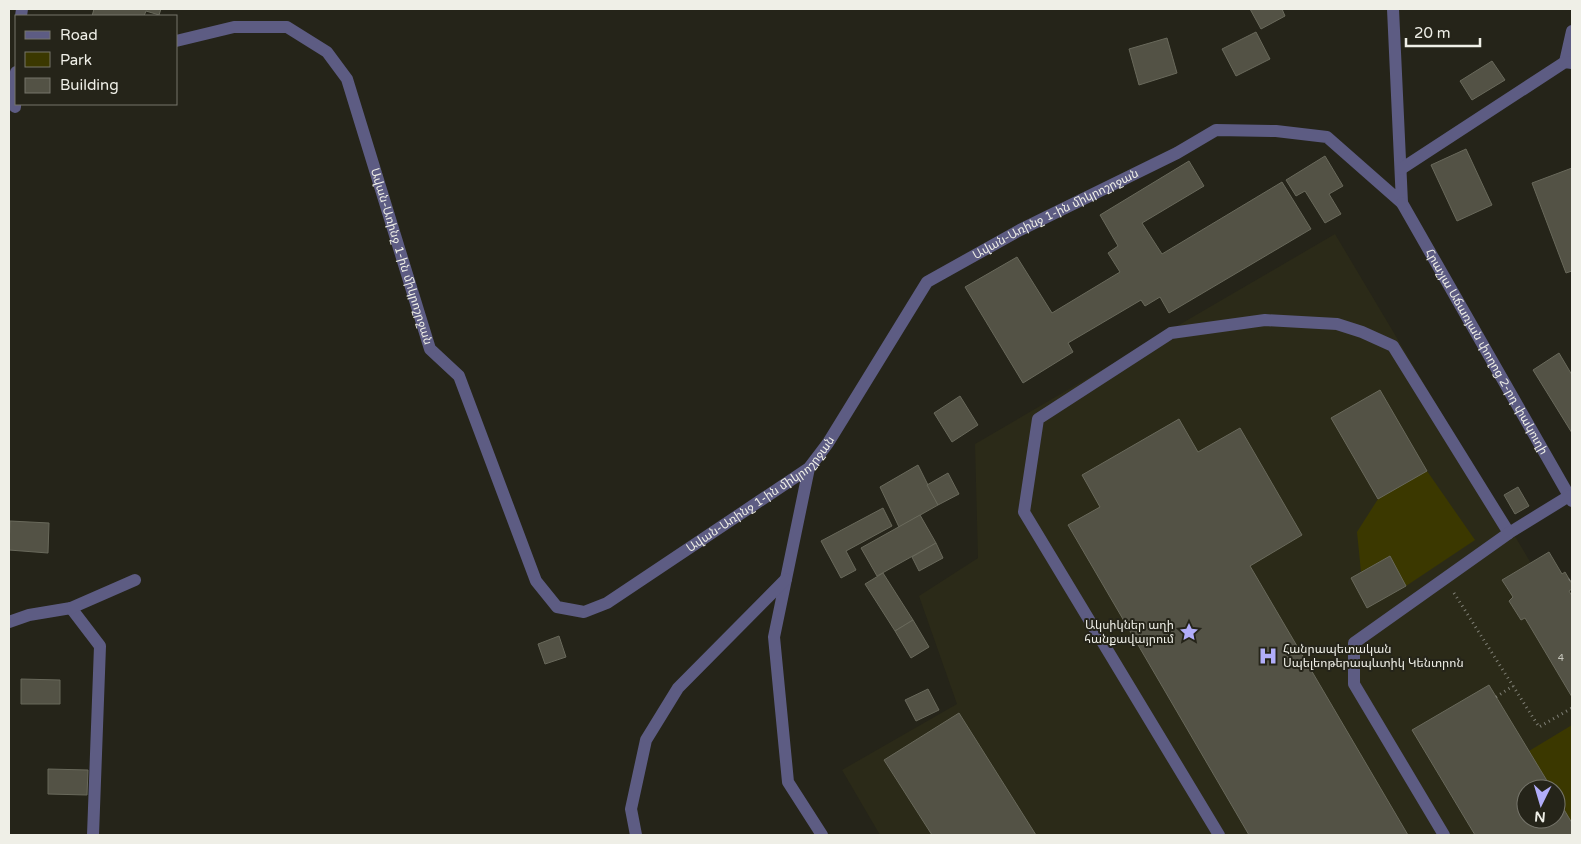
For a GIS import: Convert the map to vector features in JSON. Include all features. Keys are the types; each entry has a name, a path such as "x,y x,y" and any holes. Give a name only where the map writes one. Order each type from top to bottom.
{"street":[{"path":"1393,9 1402,203"},
{"name":"Ավան-Առինջ 1-ին միկրոշրջան","path":"178,40 234,26 287,27 327,52 347,79 430,349 459,376 536,581 556,607 584,612 607,603 809,468 828,443 928,282 1020,230 1177,153 1216,130 1276,131 1327,137 1402,203"},
{"path":"1401,169 1569,63 1572,31"},
{"name":"Հրաչյա Աճառյան փողոց 2-րդ փակուղի","path":"1402,203 1571,499"},
{"path":"1219,835 1024,512 1038,419 1171,333 1265,320 1337,324 1362,332 1393,346 1509,533"},
{"path":"809,468 774,637 788,782 822,835"},
{"path":"1444,835 1354,684 1354,644 1509,533 1571,499"},
{"path":"636,835 631,809 646,740 678,688 786,579"},
{"path":"9,622 29,615 70,608 135,580"},
{"path":"70,608 100,646 93,835"}],"path":[{"path":"1445,578 1539,727 1572,708"},
{"path":"1496,697 1513,686"}],"shaded area":[{"path":"1335,234 1572,632 1572,835 880,835 842,770 957,704 919,596 978,558 975,444"}],"green space":[{"path":"1427,471 1475,540 1406,586 1390,556 1361,572 1357,532 1378,499"},
{"path":"1572,725 1572,823 1566,813 1566,779 1546,779 1529,751"}],"building":[{"path":"94,9 161,9 159,15 146,11 144,15 92,15"},
{"path":"1250,9 1282,9 1285,16 1261,29"},
{"path":"1256,32 1270,59 1236,76 1222,49"},
{"path":"1167,38 1177,73 1139,85 1129,49"},
{"path":"1492,61 1505,80 1472,100 1460,81"},
{"path":"1466,149 1492,205 1457,221 1431,165"},
{"path":"1325,156 1343,186 1329,194 1341,214 1325,223 1305,191 1296,196 1286,180"},
{"path":"1189,161 1204,186 1142,223 1162,254 1282,182 1311,229 1169,313 1160,297 1145,306 1141,300 1068,343 1073,352 1023,383 965,287 1017,257 1052,313 1120,272 1108,253 1118,246 1100,215"},
{"path":"1572,168 1572,271 1566,273 1532,183"},
{"path":"1559,353 1572,375 1572,433 1533,370"},
{"path":"1380,390 1427,471 1378,499 1331,418"},
{"path":"960,396 978,425 952,442 934,413"},
{"path":"1179,419 1198,452 1240,428 1302,535 1250,566 1408,835 1249,835 1068,525 1100,507 1082,475"},
{"path":"918,465 938,505 899,527 880,487"},
{"path":"948,473 959,494 938,505 927,485"},
{"path":"1518,487 1529,506 1515,514 1504,495"},
{"path":"883,508 892,526 846,551 856,570 841,578 821,541"},
{"path":"920,515 936,543 877,576 861,548"},
{"path":"10,521 49,523 48,553 9,550"},
{"path":"936,543 943,558 919,571 912,557"},
{"path":"1549,552 1562,574 1565,572 1572,584 1572,589 1569,591 1572,596 1572,697 1525,618 1521,620 1509,601 1513,597 1502,580"},
{"path":"1390,556 1406,586 1367,608 1351,578"},
{"path":"883,573 913,620 895,631 865,584"},
{"path":"913,620 929,647 911,658 895,631"},
{"path":"559,636 566,657 545,664 538,644"},
{"path":"21,679 60,680 60,704 21,704"},
{"path":"1489,685 1546,779 1516,779 1516,829 1566,829 1566,813 1572,823 1572,835 1475,835 1412,730"},
{"path":"928,689 939,710 916,721 905,700"},
{"path":"959,713 1036,835 932,835 884,760"},
{"path":"48,769 88,770 87,795 48,794"}],"place":[{"name":"Ակսիկներ աղի հանքավայրում","path":"1189,632"},
{"name":"Հանրապետական Սպելեոթերապևտիկ Կենտրոն","path":"1268,656"}]}
